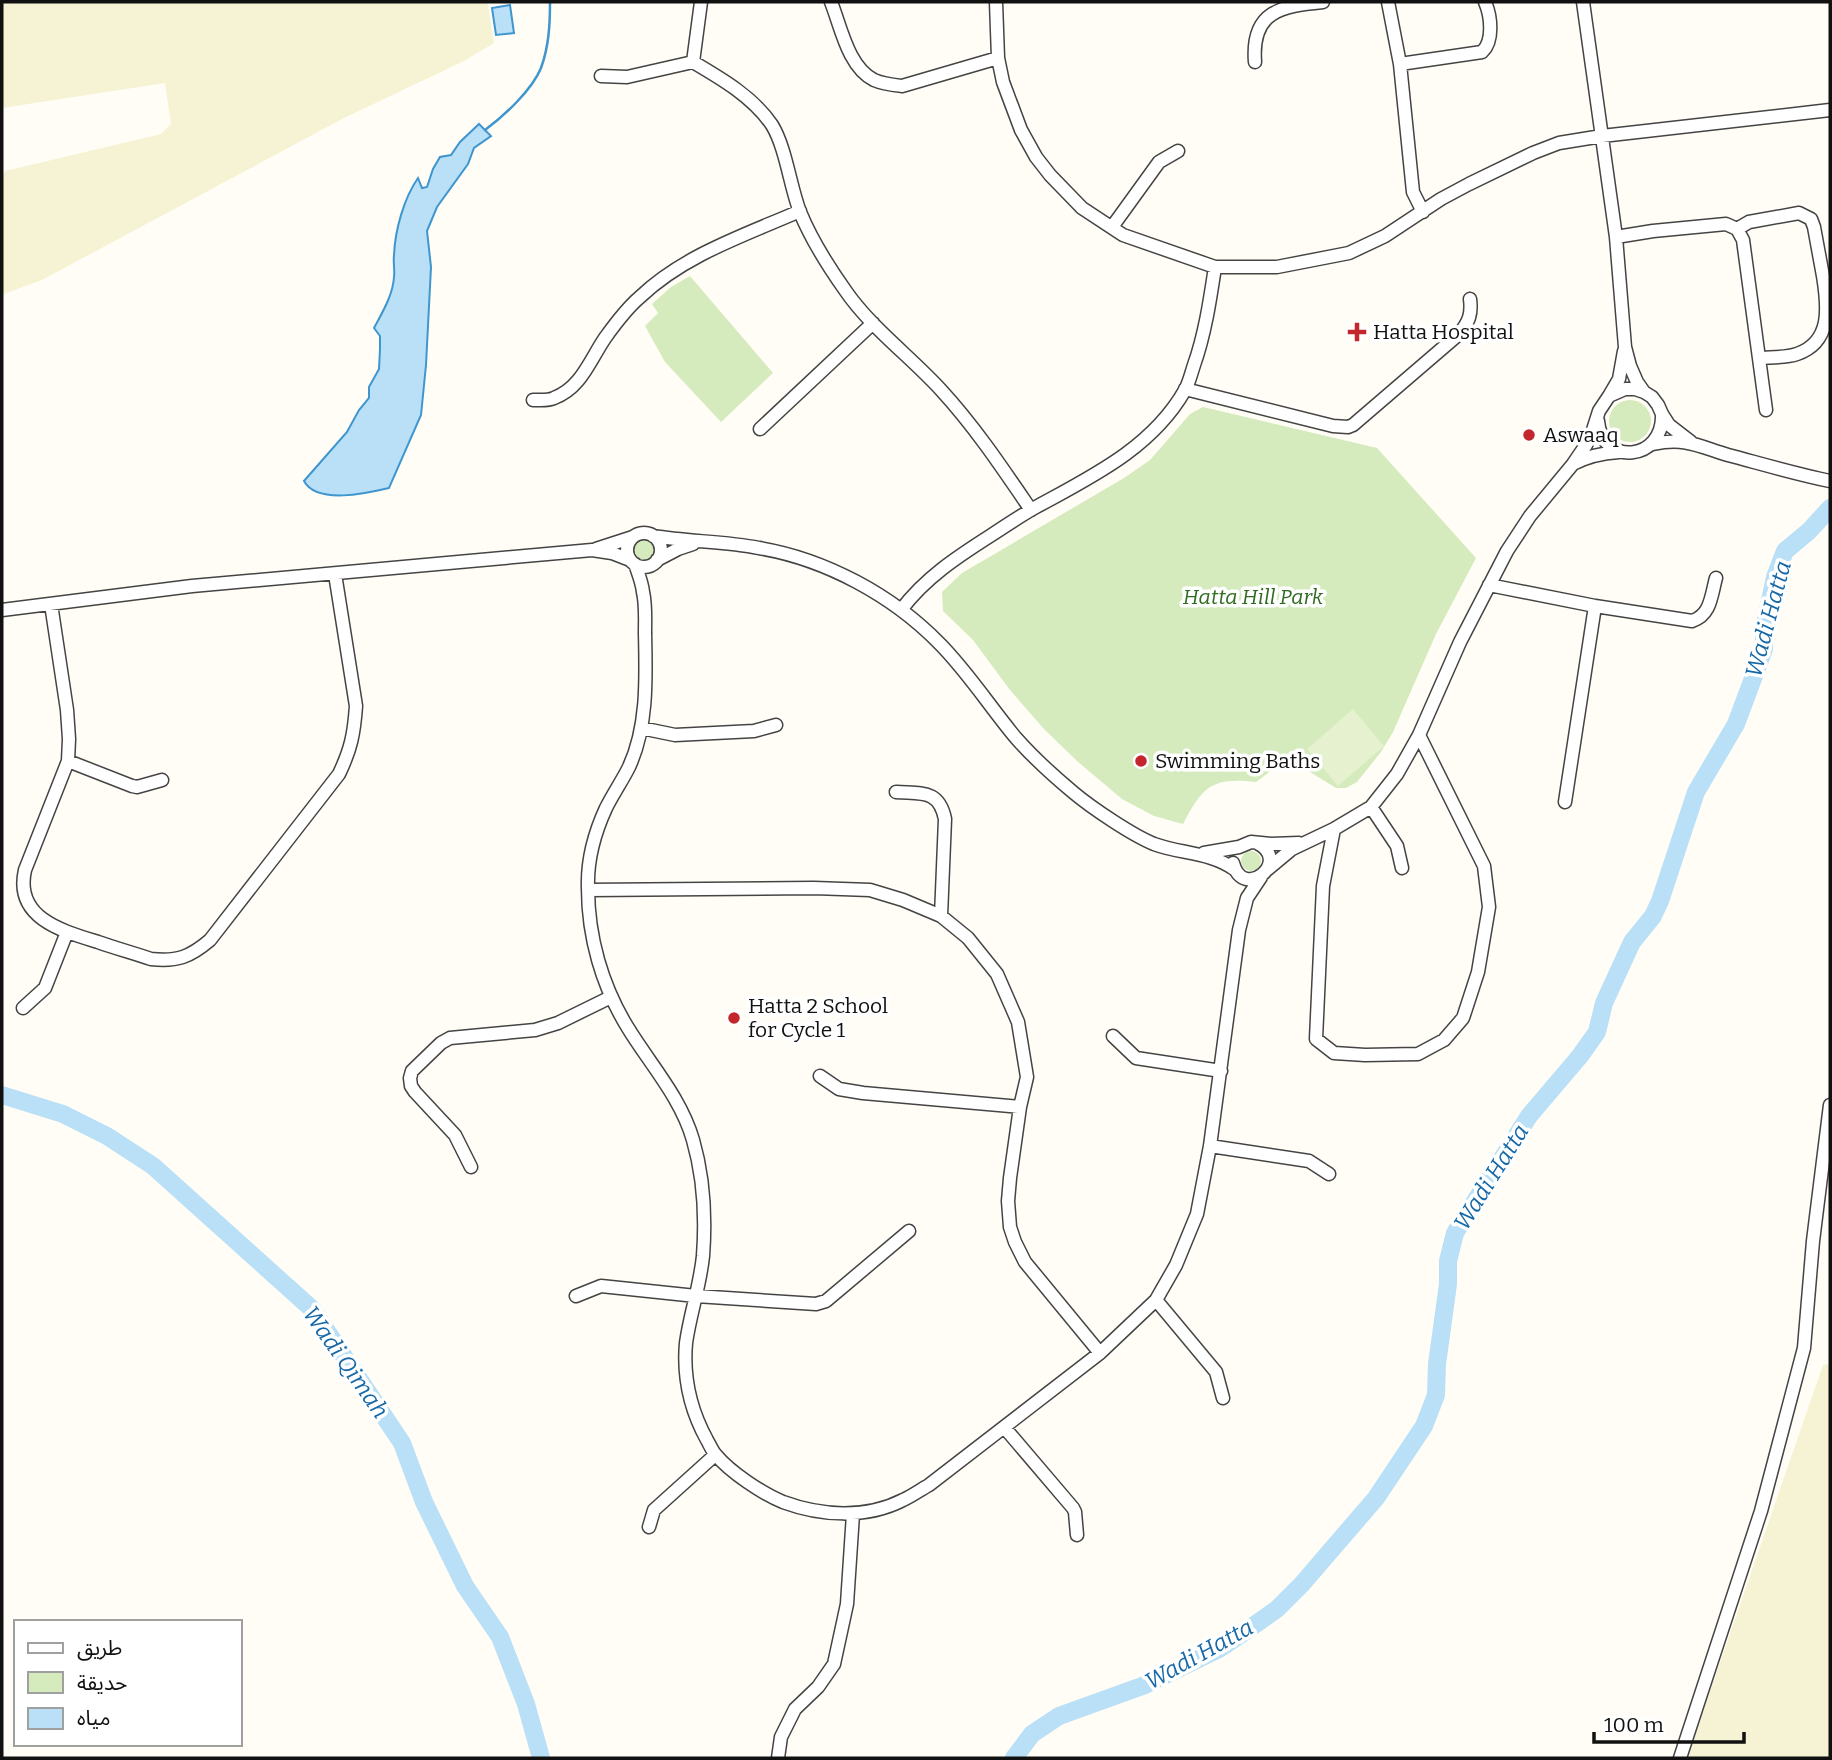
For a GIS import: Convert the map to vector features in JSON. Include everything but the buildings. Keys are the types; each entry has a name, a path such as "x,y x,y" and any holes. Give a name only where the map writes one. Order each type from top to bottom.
{"street":[{"path":"693,62 701,2"},
{"path":"831,2 850,51 861,69 874,80 902,86 998,58"},
{"path":"996,2 998,58 1003,82 1021,130 1050,175 1082,208 1112,227 1137,240 1215,267 1277,267 1349,253 1385,236 1469,184 1559,143 1830,110"},
{"path":"1255,62 1256,32 1266,19 1289,6 1324,2"},
{"path":"1388,2 1400,64 1413,192 1423,212"},
{"path":"1400,64 1482,52 1490,40 1485,2"},
{"path":"1583,2 1616,237 1625,347 1633,374 1644,392"},
{"path":"601,76 627,77 693,62 747,98 772,125 809,233 845,290 859,309 944,393 988,448 1031,510"},
{"path":"1112,227 1159,162 1178,151"},
{"path":"533,400 553,399 583,376 606,338 638,298 657,282 696,257 800,211"},
{"path":"1737,229 1749,222 1799,213 1811,219 1829,312 1823,335 1805,351 1790,356 1759,358"},
{"path":"1616,237 1726,224 1737,229 1743,240 1766,410"},
{"path":"901,610 934,574 958,556 1031,510 1097,474 1139,445 1169,413 1185,389 1200,347 1215,267"},
{"path":"1185,389 1333,426 1348,427 1459,334 1472,312 1470,299"},
{"path":"760,429 873,323"},
{"path":"653,536 761,548 800,558 849,578 901,610 938,642 1018,740 1075,794 1124,827 1154,843 1224,862 1249,879 1264,873 1283,855 1371,807 1397,774 1419,735 1460,642 1507,551 1530,516 1586,445 1603,403 1619,379 1625,347"},
{"path":"1609,396 1625,389 1644,392 1652,397 1669,425 1691,442"},
{"path":"1653,444 1660,433 1662,414"},
{"path":"1597,420 1602,437 1609,446 1620,452"},
{"path":"1573,464 1602,453 1632,453 1653,444 1678,441 1691,442 1724,454 1828,480"},
{"path":"2,610 191,586 593,550 639,533 653,536 661,547 644,597"},
{"path":"633,537 627,548 641,580 644,597 645,669 641,728 630,765 606,808 592,844 587,890 590,925 599,965 611,998 683,1115 702,1175 705,1211 702,1259 686,1345 691,1404 715,1455 768,1496 804,1510 853,1514 878,1510 902,1501 929,1485 1100,1353 1156,1300 1176,1265 1197,1214 1210,1146 1239,930 1247,898 1270,862 1267,850 1257,843"},
{"path":"593,550 612,553 645,566 700,541"},
{"path":"51,604 67,709 68,761 25,870 23,892 30,907 42,920 66,932 165,961 190,955 210,940 338,774 349,752 355,706 335,575"},
{"path":"1489,585 1595,606 1692,621 1708,610 1716,578"},
{"path":"1565,802 1595,606"},
{"path":"641,728 675,735 754,731 776,725"},
{"path":"1334,829 1323,887 1317,1039 1334,1054 1418,1054 1444,1040 1463,1018 1478,972 1489,907 1484,866 1419,735"},
{"path":"68,761 132,786 162,780"},
{"path":"896,793 928,794 935,798 943,810 945,819 941,916"},
{"path":"1371,807 1397,846 1402,868"},
{"path":"1200,854 1239,847 1245,843 1304,843"},
{"path":"1239,847 1233,857 1247,898"},
{"path":"587,890 870,890 941,916 968,938 997,974 1018,1021 1027,1077 1020,1107 1008,1201 1012,1235 1025,1262 1100,1353"},
{"path":"23,1008 45,988 66,932"},
{"path":"471,1167 455,1135 411,1086 411,1071 450,1038 535,1030 558,1023 611,998"},
{"path":"1113,1036 1136,1058 1221,1071"},
{"path":"820,1076 839,1089 863,1093 1020,1107"},
{"path":"1680,1758 1761,1511 1804,1348 1813,1241 1830,1105"},
{"path":"1210,1146 1309,1161 1329,1174"},
{"path":"576,1296 601,1286 816,1304 826,1301 909,1231"},
{"path":"1156,1300 1216,1372 1223,1398"},
{"path":"1004,1427 1073,1508 1077,1535"},
{"path":"649,1527 654,1510 715,1455"},
{"path":"778,1758 781,1737 795,1709 818,1687 834,1664 846,1604 853,1514"}],"shaded area":[{"path":"2,2 490,2 488,4 494,43 464,61 342,119 42,280 4,294 2,176 5,171 161,134 171,124 165,83 2,108"},
{"path":"1823,1365 1830,1366 1830,1758 1687,1758"}],"green space":[{"path":"690,276 773,373 721,422 665,362 645,326 658,313 652,304 671,287"},
{"path":"1630,400 1645,406 1651,421 1645,436 1630,442 1615,436 1609,421 1615,406"},
{"name":"Hatta Hill Park","path":"1203,407 1377,448 1476,558 1436,634 1393,732 1357,782 1346,788 1336,788 1302,767 1286,765 1272,770 1256,782 1229,781 1210,787 1197,801 1183,824 1154,816 1122,799 1077,761 1044,729 1010,690 973,640 943,611 942,592 962,573 1150,460 1190,414"},
{"path":"644,540 651,543 654,550 651,557 644,560 637,557 634,550 637,543"},
{"path":"1353,709 1384,746 1338,786 1307,749"},
{"path":"1251,851 1258,854 1261,861 1258,868 1251,871 1244,868 1241,861 1244,854"}],"water":[{"path":"510,5 514,33 496,35 492,8"},
{"path":"479,124 491,136 474,148 468,164 437,207 427,231 431,267 421,415 389,488 344,495 320,493 304,481 347,432 369,398 369,387 379,369 380,336 374,328 392,290 396,235 408,195 418,178 422,188 427,187 440,157 451,155"}],"waterway":[{"path":"485,130 517,102 537,76 547,43 550,2"},
{"name":"Wadi Hatta","path":"1014,1758 1032,1734 1059,1716 1145,1685 1219,1649 1277,1609 1376,1498 1424,1426 1436,1395 1448,1261 1455,1233 1529,1116 1597,1032 1604,1003 1632,942 1653,916 1660,901 1696,792 1736,724 1764,649 1764,629 1775,577 1785,551 1809,531 1830,508"},
{"name":"Wadi Qimah","path":"2,1095 63,1114 107,1136 153,1166 312,1309 402,1443 424,1502 465,1586 500,1637 526,1704 541,1758"}],"place":[{"name":"Hatta Hospital","path":"1357,332"},
{"name":"Aswaaq","path":"1529,435"},
{"name":"Swimming Baths","path":"1141,761"},
{"name":"Hatta 2 School for Cycle 1","path":"734,1018"}]}
